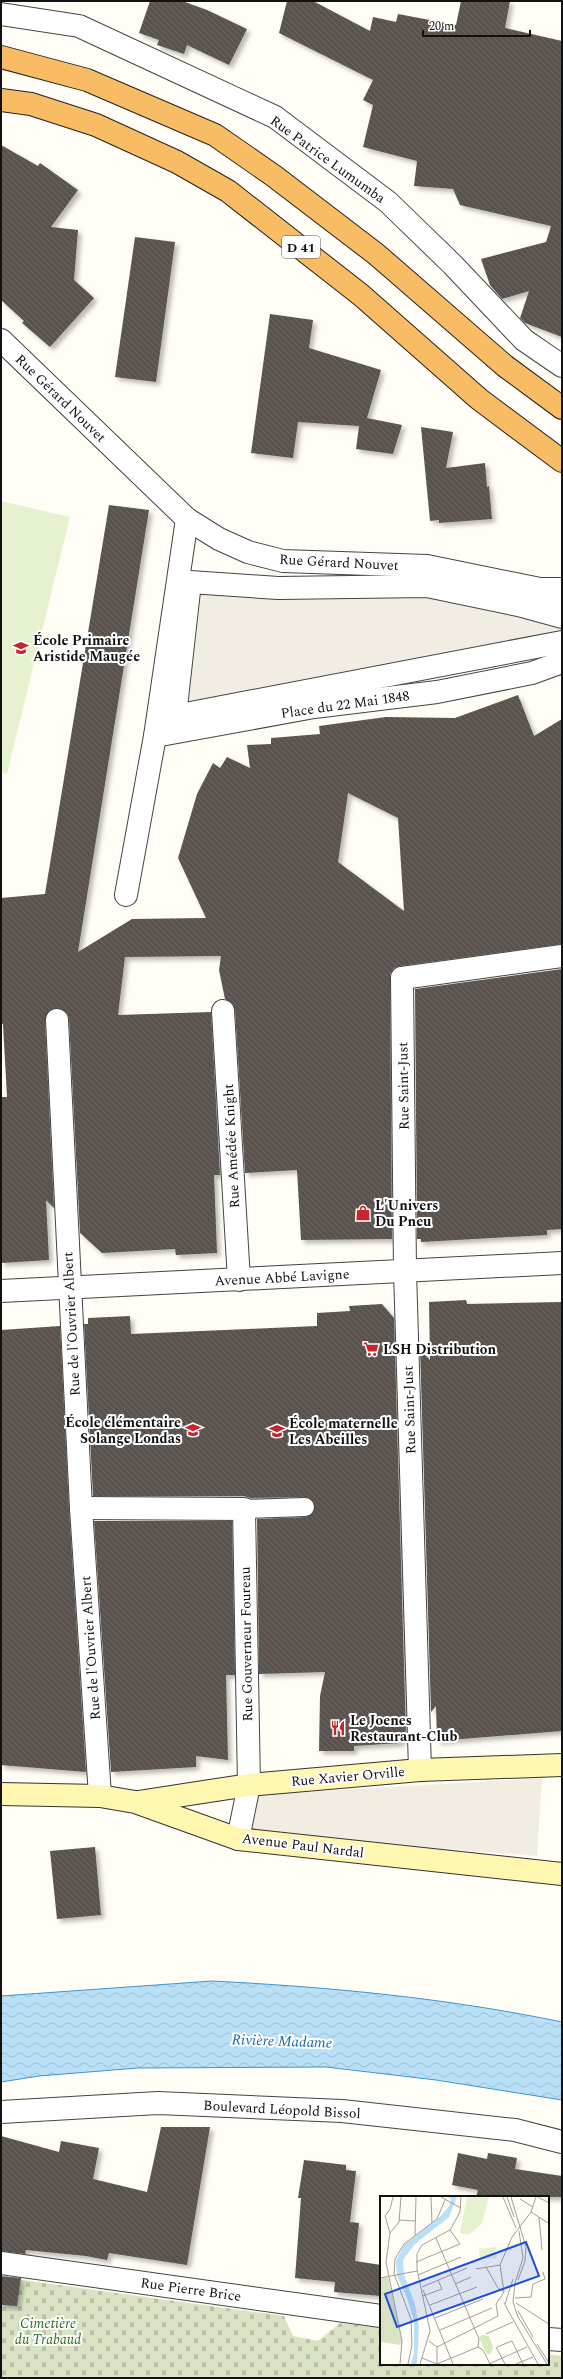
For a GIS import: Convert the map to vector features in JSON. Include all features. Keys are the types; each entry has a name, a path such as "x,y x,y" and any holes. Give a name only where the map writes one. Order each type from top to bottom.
{"highway":[{"name":"D 41","path":"1,57 87,80 215,135 274,176 376,254 505,366 562,408"},
{"name":"D 41","path":"1,100 31,104 96,125 177,162 228,191 361,295 479,399 562,461"},
{"path":"479,399 562,476"}],"main road":[{"name":"Rue Xavier Orville","path":"135,1802 249,1785 420,1770 562,1765"},
{"name":"Avenue Paul Nardal","path":"1,1794 100,1796 135,1802 238,1839 562,1874"}],"street":[{"name":"Rue Patrice Lumumba","path":"1,14 79,26 275,117 388,202 452,264 524,340 562,366"},
{"name":"Rue Gérard Nouvet","path":"1,340 187,519 219,539 248,552 283,561 562,589"},
{"path":"155,736 175,716 190,582 187,519"},
{"path":"126,895 155,736 187,519"},
{"path":"278,588 283,561"},
{"path":"190,582 278,588 427,576 518,605 562,617"},
{"path":"518,605 534,587 562,607"},
{"name":"Place du 22 Mai 1848","path":"175,716 562,642"},
{"name":"Place du 22 Mai 1848","path":"155,736 314,707 437,692 532,673 562,662"},
{"name":"Rue Saint-Just","path":"420,1770 405,1271 402,978 562,956"},
{"name":"Rue Amédée Knight","path":"224,1011 239,1280"},
{"name":"Rue de l'Ouvrier Albert","path":"57,1020 81,1508 100,1796"},
{"name":"Avenue Abbé Lavigne","path":"1,1292 562,1263"},
{"path":"81,1508 244,1509"},
{"name":"Rue Gouverneur Foureau","path":"238,1839 249,1785 244,1509"},
{"name":"Boulevard Léopold Bissol","path":"1,2112 158,2103 342,2111 515,2130 562,2142"},
{"name":"Rue Pierre Brice","path":"1,2263 380,2316"},
{"path":"549,2339 562,2340"}],"lane":[{"path":"244,1509 305,1507"}],"green space":[{"name":"École Primaire Aristide Maugée","path":"1,501 70,517 7,774 1,772"},
{"name":"Cimetière du Trabaud","path":"1,2277 284,2316 293,2336 318,2341 340,2323 380,2328 380,2365 549,2365 549,2354 562,2356 562,2378 1,2378"}],"shaded area":[{"path":"190,582 427,586 562,617 562,642 175,716"},
{"path":"542,1778 537,1856 252,1835 255,1795"}],"water":[{"name":"Rivière Madame","path":"212,1981 344,1990 431,2000 475,2006 562,2022 562,2100 436,2080 326,2067 138,2068 39,2076 1,2082 1,1996"}],"building":[{"path":"150,1 182,1 207,10 247,29 229,65 187,45 184,54 157,45 159,40 139,33"},
{"path":"287,1 313,1 370,31 373,17 396,22 398,14 456,25 461,1 510,1 505,28 562,41 562,337 525,323 520,318 529,291 502,299 490,285 481,259 546,242 551,226 460,205 453,189 414,186 417,161 363,147 373,105 363,100 373,80 279,33"},
{"path":"1,145 38,166 40,163 78,190 51,227 78,230 74,280 94,298 50,347 22,323 24,321 1,300"},
{"path":"135,237 175,242 156,382 115,377"},
{"path":"270,314 313,320 309,348 381,370 367,418 402,425 393,454 356,449 359,426 298,422 293,458 251,453"},
{"path":"421,427 453,432 446,468 485,463 492,519 439,523 439,520 430,521"},
{"path":"109,505 149,510 78,952 132,919 206,918 178,858 197,794 213,763 220,768 227,757 250,768 247,745 271,744 271,738 320,734 319,726 386,717 455,718 518,695 534,736 562,719 562,944 400,966 394,968 390,974 392,1239 301,1240 297,1170 245,1173 235,1010 233,1004 225,999 219,970 221,956 125,957 118,1015 211,1012 220,1175 214,1175 217,1253 176,1255 175,1249 102,1253 80,1233 69,1019 67,1013 57,1008 50,1010 45,1021 54,1208 46,1200 49,1260 1,1263 1,1097 7,1097 3,1024 1,1024 1,898 45,894","holes":["348,793 398,818 404,911 338,862"]},
{"path":"562,969 562,1229 547,1230 547,1235 421,1242 421,1239 417,1239 415,989"},
{"path":"466,1300 467,1304 562,1302 562,1731 437,1741 436,1706 431,1712 420,1349 430,1360 429,1302"},
{"path":"382,1304 394,1318 406,1736 400,1743 354,1746 354,1751 319,1751 320,1696 325,1672 259,1674 257,1519 306,1517 314,1512 314,1502 305,1497 250,1498 244,1496 93,1496 84,1324 88,1324 88,1318 130,1316 131,1334 317,1326 317,1313 350,1311 349,1306"},
{"path":"60,1326 69,1509 86,1772 1,1765 1,1330"},
{"path":"94,1521 232,1521 235,1675 226,1675 228,1760 196,1756 196,1767 111,1772"},
{"path":"95,1847 101,1915 57,1919 50,1851"},
{"path":"161,2127 210,2127 187,2265 109,2253 107,2260 86,2256 26,2250 25,2254 1,2251 1,2136 59,2152 61,2141 99,2148 93,2179 147,2192"},
{"path":"458,2153 487,2159 488,2153 517,2158 515,2169 562,2176 562,2197 476,2196 478,2190 452,2185"},
{"path":"304,2160 346,2165 346,2170 356,2171 350,2222 359,2223 355,2261 380,2265 380,2296 334,2292 335,2282 295,2278 301,2198 298,2198"},
{"path":"1,2276 21,2278 17,2306 1,2305"}],"place":[{"name":"École Primaire Aristide Maugée","path":"21,648"},
{"name":"L'Univers Du Pneu","path":"363,1213"},
{"name":"LSH Distribution","path":"371,1349"},
{"name":"École élémentaire Solange Londas","path":"193,1430"},
{"name":"École maternelle Les Abeilles","path":"277,1431"},
{"name":"Le Joenes Restaurant-Club","path":"338,1728"}]}
